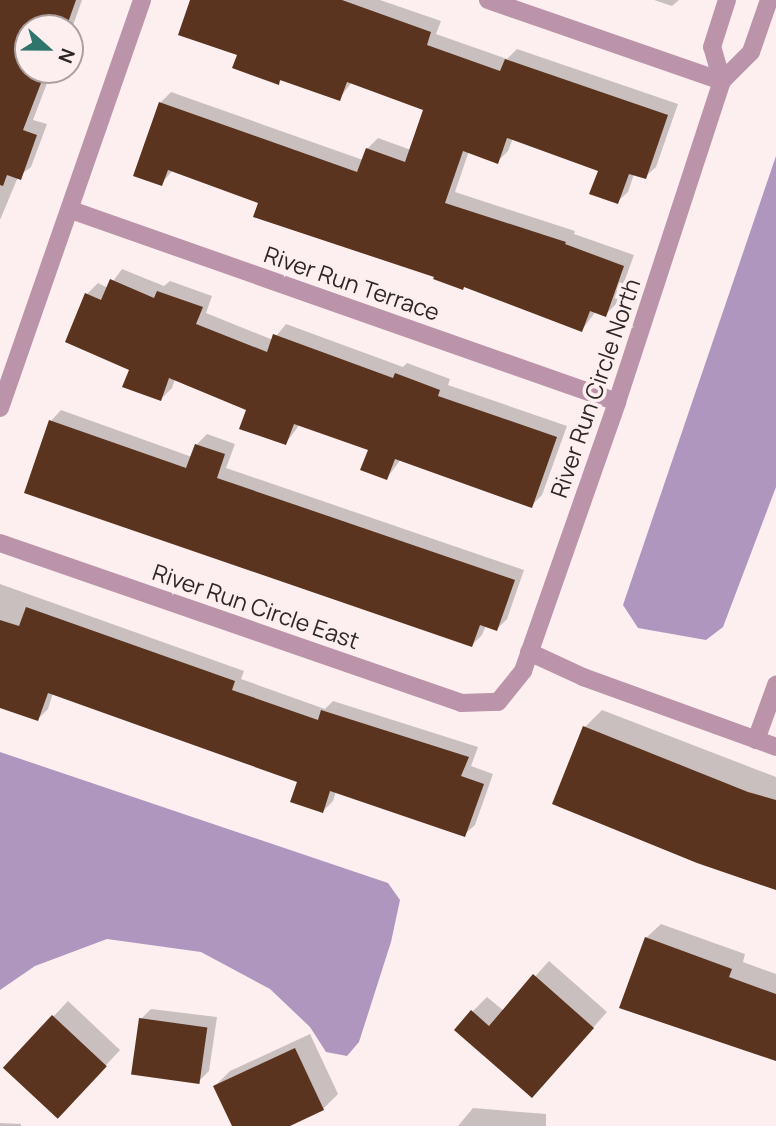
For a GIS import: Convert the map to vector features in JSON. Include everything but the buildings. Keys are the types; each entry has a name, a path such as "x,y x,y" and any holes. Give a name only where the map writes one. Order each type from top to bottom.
{"street":[{"path":"0,408 142,0"},
{"path":"488,0 722,81"},
{"path":"722,81 712,47 727,0"},
{"name":"River Run Circle North","path":"498,702 523,671 530,652 617,402 722,81 751,52 769,0"},
{"name":"River Run Terrace","path":"71,210 617,402"},
{"name":"River Run Circle East","path":"0,543 461,703 498,702"},
{"path":"530,652 583,677 776,747"},
{"path":"756,740 776,685"}],"shaded area":[{"path":"776,156 776,487 723,627 706,640 638,628 623,605"},
{"path":"0,752 388,883 400,900 391,942 359,1042 347,1056 326,1052 310,1027 270,989 201,952 107,939 35,966 0,990"}]}
